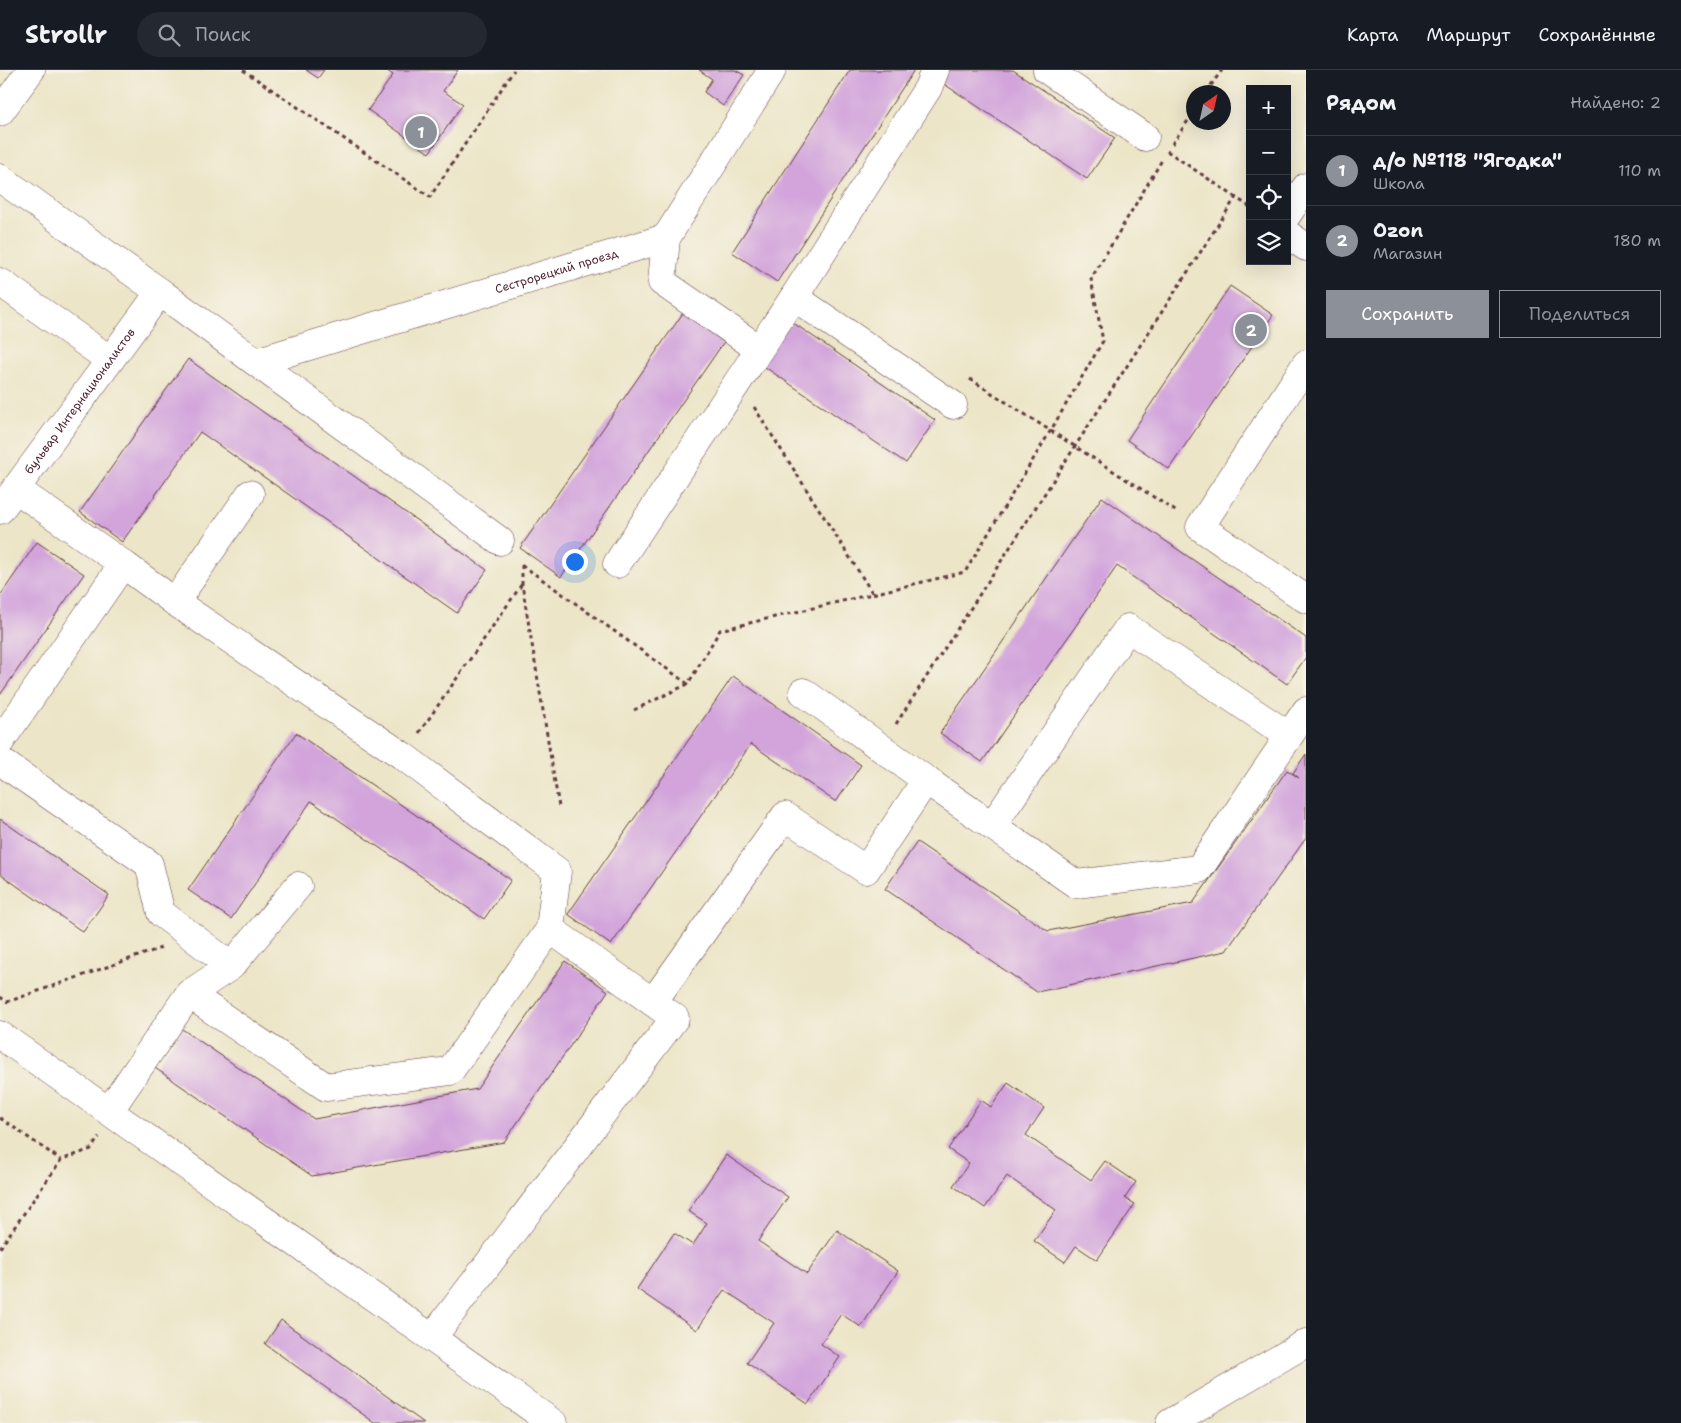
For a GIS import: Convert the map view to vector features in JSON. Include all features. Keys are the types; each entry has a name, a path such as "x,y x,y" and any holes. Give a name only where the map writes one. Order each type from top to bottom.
{"street":[{"path":"0,112 31,70"},
{"path":"759,349 662,282 666,238 772,70"},
{"path":"617,564 794,297 928,88 935,70"},
{"path":"1048,70 1156,144"},
{"path":"0,178 160,292 500,542"},
{"path":"1291,209 1306,187"},
{"path":"1291,237 1306,246"},
{"name":"Сестрорецкий проезд","path":"256,362 666,238"},
{"path":"0,282 110,360"},
{"name":"бульвар Интернационалистов","path":"8,499 160,292"},
{"path":"794,297 953,405"},
{"path":"1306,364 1200,527 1306,599"},
{"path":"175,602 250,494"},
{"path":"8,499 123,564 175,602 403,756 557,871 550,929 450,1071 326,1087 189,994"},
{"path":"0,742 123,564"},
{"path":"992,826 1128,628 1289,736"},
{"path":"803,692 1076,884 1199,869 1306,711"},
{"path":"0,761 149,864 161,913 231,966"},
{"path":"653,1002 785,816 866,870 926,780"},
{"path":"109,1111 189,994 231,966 298,886"},
{"path":"432,1338 675,1018 550,929"},
{"path":"0,1034 553,1423"},
{"path":"1179,1421 1306,1342"}],"path":[{"path":"243,70 430,197 514,70"},
{"path":"1211,85 1222,70"},
{"path":"1186,119 1156,144 1246,204"},
{"path":"634,710 688,684 720,630 964,572 1104,341 1091,280 1162,160"},
{"path":"881,748 1236,197"},
{"path":"970,378 1200,527"},
{"path":"737,381 873,594"},
{"path":"500,542 522,565 688,684"},
{"path":"522,565 522,584 559,806"},
{"path":"403,756 522,584"},
{"path":"0,997 7,1002 193,937"},
{"path":"0,1248 61,1160 91,1149 103,1131 109,1111"},
{"path":"0,1118 61,1160"}],"building":[{"path":"306,70 324,70 318,78"},
{"path":"386,70 458,70 443,91 463,104 429,153 368,110 393,75"},
{"path":"699,70 735,70 744,75 723,106 704,92 712,79"},
{"path":"850,70 914,70 777,282 732,252"},
{"path":"949,70 1013,70 1115,138 1087,179 941,82"},
{"path":"1230,286 1273,315 1169,469 1127,440"},
{"path":"683,313 724,342 561,577 520,548"},
{"path":"789,320 935,420 906,463 759,363"},
{"path":"188,359 487,570 457,613 200,432 122,542 80,512"},
{"path":"1102,497 1306,638 1306,657 1287,684 1117,566 982,762 940,733"},
{"path":"37,542 84,574 0,695 0,596"},
{"path":"733,676 861,765 836,802 751,744 611,945 568,914"},
{"path":"296,733 511,880 484,919 311,801 231,919 188,890"},
{"path":"1306,754 1306,838 1226,951 1037,992 885,889 917,842 1048,931 1193,903 1287,770 1299,778 1293,773"},
{"path":"0,819 109,895 83,932 0,874"},
{"path":"565,961 608,991 504,1142 312,1176 155,1068 182,1029 314,1119 477,1089"},
{"path":"1008,1083 1044,1108 1026,1135 1091,1180 1105,1161 1136,1182 1125,1198 1135,1204 1097,1260 1076,1246 1065,1262 1034,1241 1056,1210 1007,1176 985,1208 953,1186 969,1163 948,1149 981,1100 991,1107"},
{"path":"726,1155 788,1197 758,1241 807,1274 837,1230 898,1271 861,1327 841,1314 821,1344 840,1357 808,1404 747,1363 774,1323 724,1290 697,1330 637,1289 674,1233 693,1245 707,1223 688,1211"},
{"path":"281,1320 424,1423 375,1423 265,1344"}],"place":[{"name":"д/о №118 \"Ягодка\"","path":"421,132"},
{"name":"Ozon","path":"1251,330"}]}
